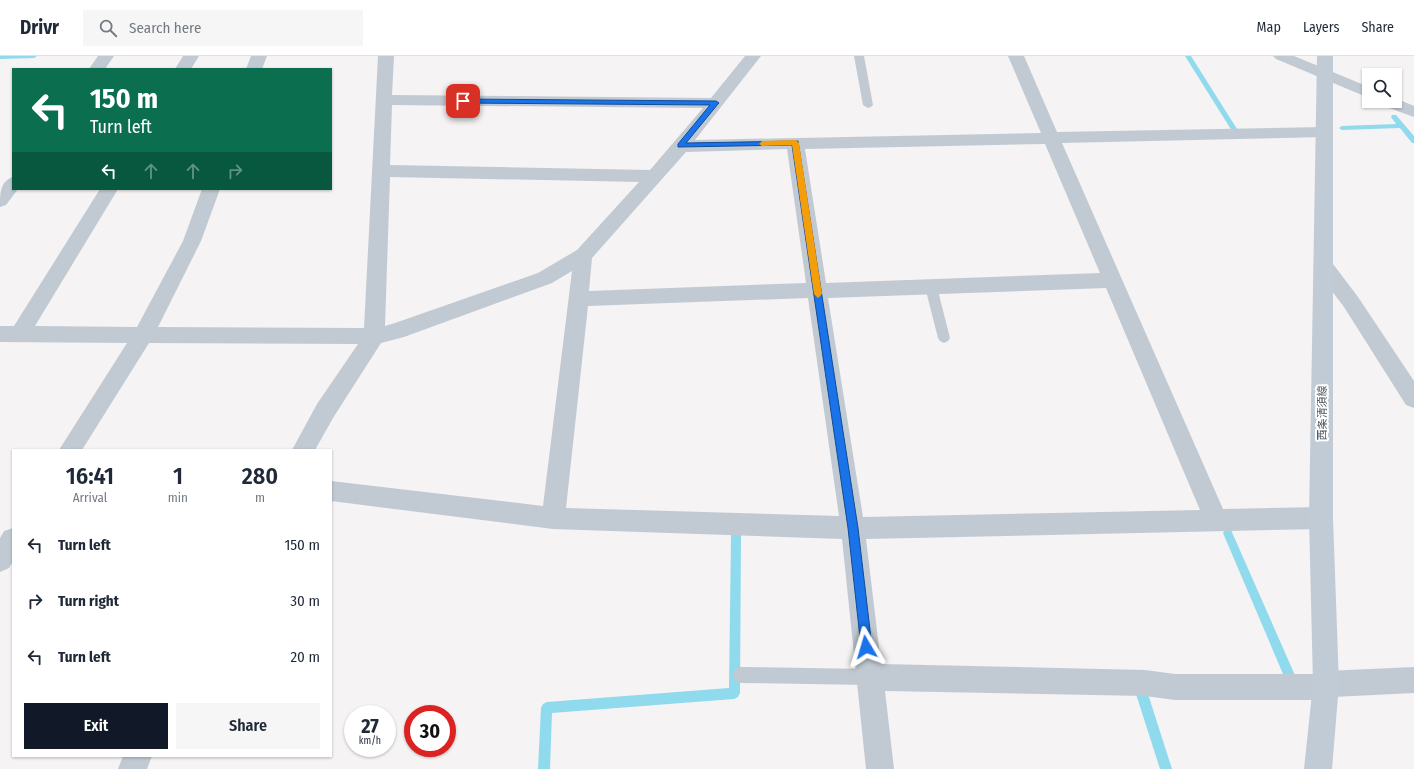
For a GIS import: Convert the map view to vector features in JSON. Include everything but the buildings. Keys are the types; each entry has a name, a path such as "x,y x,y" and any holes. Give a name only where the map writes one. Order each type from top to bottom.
{"main road":[{"name":"西条清須線","path":"1319,756 1325,685 1321,518 1325,65"}],"street":[{"path":"98,68 106,56"},
{"path":"184,68 191,56"},
{"path":"254,68 259,56"},
{"path":"304,449 325,411 374,336 386,56"},
{"path":"10,334 374,336 397,331 545,278 583,256 681,146 754,56"},
{"path":"1016,56 1216,520"},
{"path":"1281,56 1325,65 1362,89"},
{"path":"384,100 716,103"},
{"path":"1402,107 1414,112"},
{"path":"681,146 1324,132"},
{"path":"796,143 853,528 880,769"},
{"path":"381,171 654,176"},
{"path":"0,201 12,184"},
{"path":"10,334 108,190"},
{"path":"71,449 143,335 192,241 211,190"},
{"path":"553,518 583,256"},
{"path":"1323,265 1351,302 1414,399"},
{"path":"578,300 1113,280"},
{"path":"332,491 553,518 853,528 1321,518"},
{"path":"0,560 12,541"},
{"path":"870,677 1145,683 1175,687 1325,685 1414,680"},
{"path":"1319,756 1331,769"},
{"path":"132,769 138,757"}],"lane":[{"path":"859,56 868,105"},
{"path":"931,287 944,338"},
{"path":"741,675 870,677"}],"waterway":[{"path":"0,57 34,56"},
{"path":"1188,56 1234,129"},
{"path":"1394,117 1402,126"},
{"path":"1342,128 1402,126"},
{"path":"1402,126 1414,141"},
{"path":"1228,533 1290,677"},
{"path":"544,769 547,708 734,693 736,535"},
{"path":"1142,694 1166,769"}],"slow traffic":[{"path":"762,144 796,143 818,294"}],"route":[{"path":"463,101 716,103 681,146 796,143 853,528 866,647"}]}
